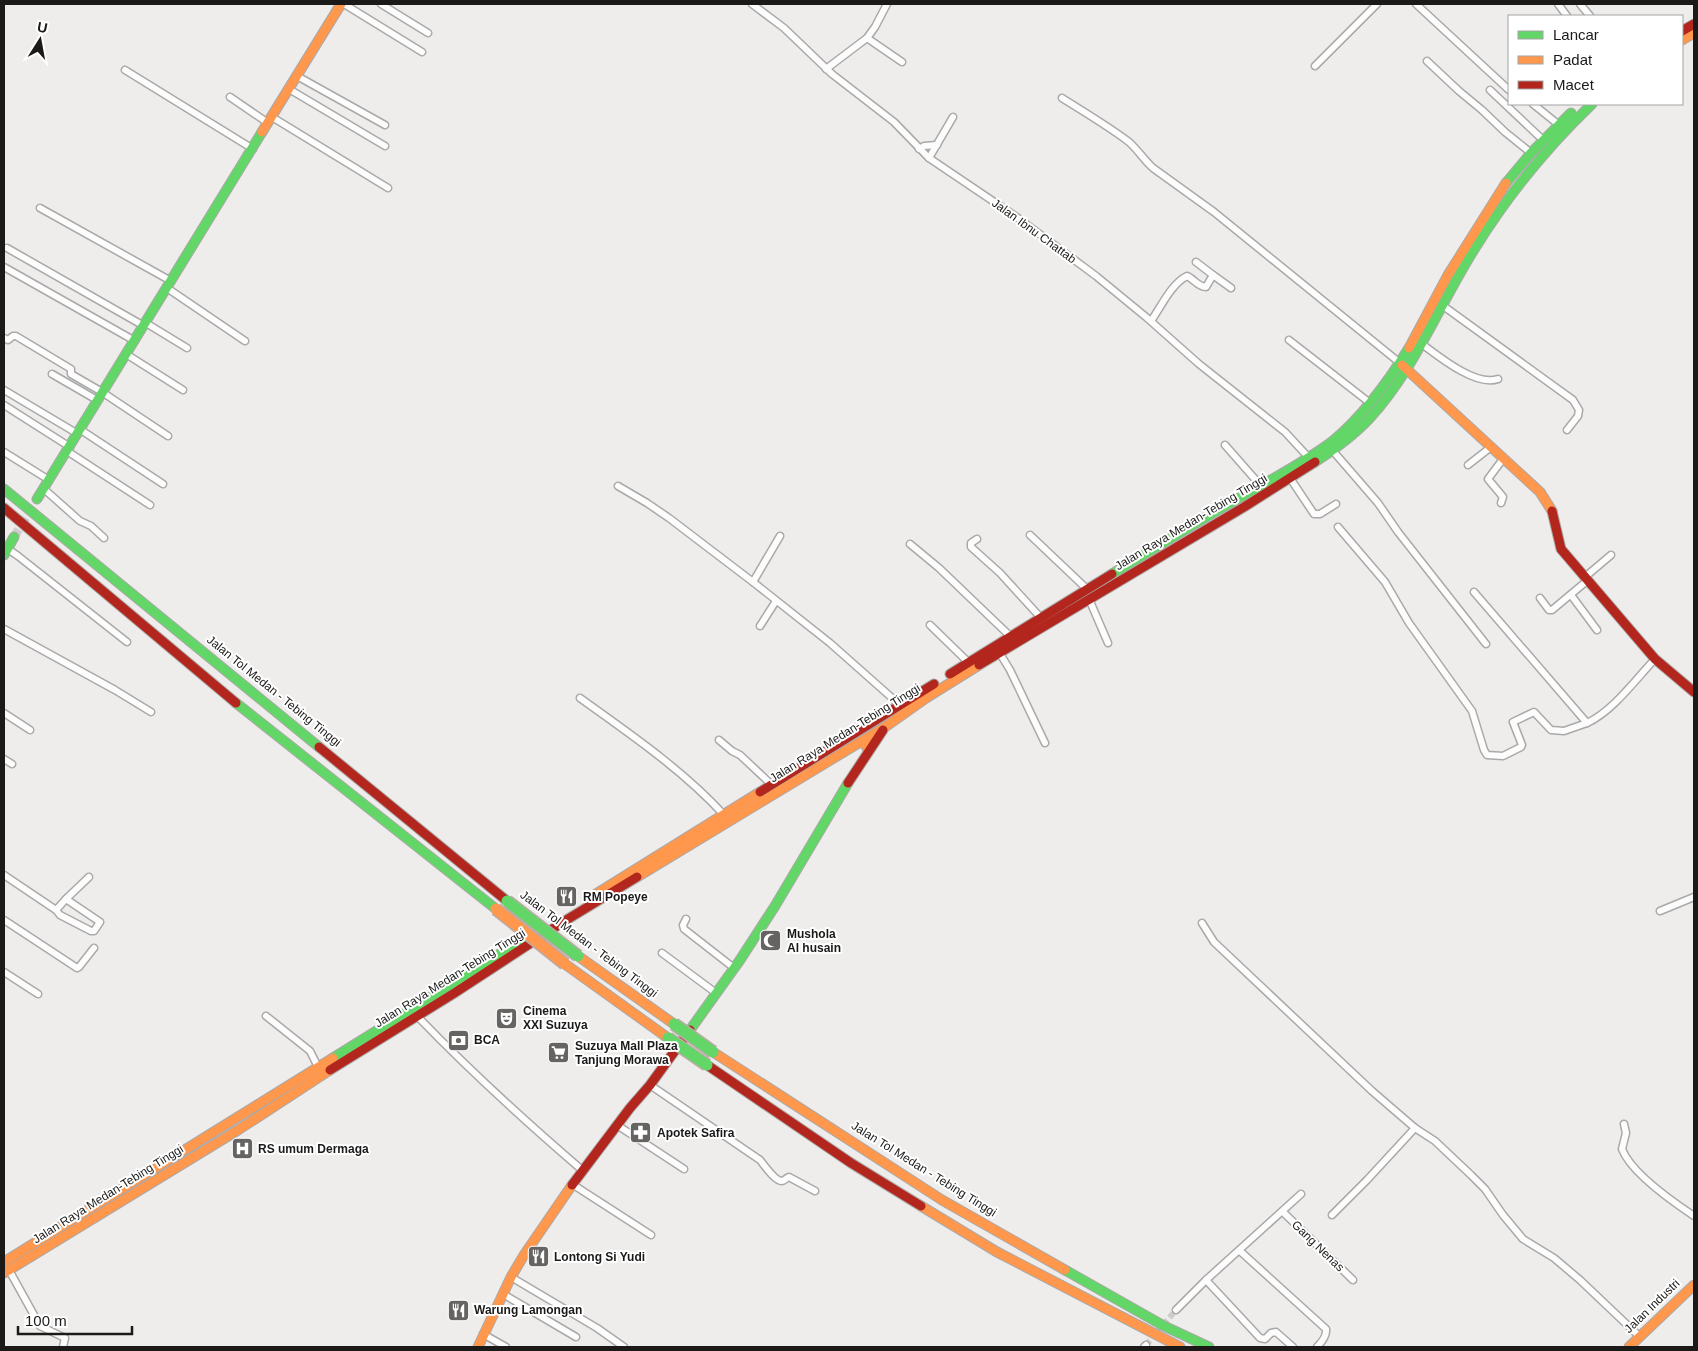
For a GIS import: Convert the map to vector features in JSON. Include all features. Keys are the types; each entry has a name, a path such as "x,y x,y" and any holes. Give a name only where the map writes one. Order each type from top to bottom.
{"main road":[{"path":"37,499 342,4"},
{"path":"1683,30 1694,24"},
{"name":"Jalan Raya Medan-Tebing Tinggi","path":"5,1268 318,1067 772,785 908,709 1220,509 1311,460 1333,451 1380,408 1404,367 1411,345 1448,274 1503,187 1543,140 1580,105"},
{"name":"Jalan Raya Medan-Tebing Tinggi","path":"5,1268 198,1154 563,922 860,742 900,705 1010,636 1241,510 1290,478 1350,425 1404,367 1422,344 1442,305 1495,216 1552,145 1591,105"},
{"path":"1404,367 1545,498 1552,512 1561,549 1655,659 1694,692"},
{"name":"Jalan Tol Medan - Tebing Tinggi","path":"4,489 507,901 578,956 714,1052 942,1200 1164,1326 1209,1347"},
{"path":"4,508 247,712 565,964 668,1038 851,1163 997,1252 1180,1347"},
{"path":"5,550 14,537"},
{"path":"478,1347 511,1277 524,1255 582,1170 650,1085 734,968 775,906 868,751 882,722"},
{"path":"860,742 866,745 868,751"},
{"name":"Jalan Industri","path":"1630,1347 1693,1288"}],"street":[{"path":"342,4 422,52"},
{"path":"381,4 428,33"},
{"name":"Jalan Ibnu Chattab","path":"752,4 784,28 815,56 826,69 894,122 929,158 1018,218 1096,276 1199,364 1285,432 1311,460"},
{"path":"826,69 867,38 875,27 886,4"},
{"path":"1315,66 1377,4"},
{"path":"1416,4 1508,89"},
{"path":"1558,4 1566,15"},
{"path":"1580,4 1589,15"},
{"path":"867,38 902,62"},
{"path":"1427,61 1531,153"},
{"path":"125,70 253,149"},
{"path":"297,76 385,125"},
{"path":"289,89 385,146"},
{"path":"1490,90 1543,140"},
{"path":"230,97 388,188"},
{"path":"1062,98 1128,142 1142,155 1145,162 1214,212 1404,367"},
{"path":"1535,105 1559,124"},
{"path":"929,158 953,117"},
{"path":"919,149 924,146 937,145"},
{"path":"40,208 169,284 245,341"},
{"path":"7,248 187,348"},
{"path":"1196,262 1231,288"},
{"path":"4,267 135,341"},
{"path":"1151,322 1175,286 1184,277 1187,276 1200,286 1206,287 1213,275"},
{"path":"1442,305 1573,400 1579,410 1578,416 1567,430"},
{"path":"4,338 8,340 16,336 71,369 71,374 99,396"},
{"path":"1288,340 1370,403"},
{"path":"1422,344 1447,363 1469,374 1486,380 1498,379"},
{"path":"126,354 183,390"},
{"path":"52,374 99,396 168,436"},
{"path":"4,390 79,432 163,484"},
{"path":"10,394 4,404 150,505"},
{"path":"1225,445 1261,486"},
{"path":"1468,465 1491,446"},
{"path":"1333,451 1378,503 1398,532 1486,644"},
{"path":"4,452 46,484 73,515 95,529 104,538"},
{"path":"1501,503 1504,499 1488,479 1503,459"},
{"path":"1290,478 1314,514 1320,514 1336,504"},
{"path":"618,486 669,518 753,582 830,643 900,705"},
{"path":"1338,527 1385,582 1409,623 1472,711 1487,755 1503,756 1520,748 1522,745 1513,722 1534,712 1551,730 1564,731 1599,717 1609,710 1655,659"},
{"path":"1030,535 1088,595 1108,643"},
{"path":"753,582 780,536"},
{"path":"977,539 971,543 971,547 1000,573 1041,618"},
{"path":"910,544 939,568 1010,636"},
{"path":"5,550 127,642"},
{"path":"1540,598 1550,610 1571,595 1611,555"},
{"path":"1474,592 1587,722"},
{"path":"1571,595 1597,630"},
{"path":"760,626 776,601"},
{"path":"930,626 968,662"},
{"path":"4,629 151,712"},
{"path":"999,652 1010,670 1045,743"},
{"path":"580,698 687,779 707,796 724,815"},
{"path":"4,713 30,730"},
{"path":"719,740 740,755 772,785"},
{"path":"4,759 12,764"},
{"path":"4,875 56,910 60,915 94,931 100,921 66,899"},
{"path":"56,910 88,877"},
{"path":"1660,911 1694,897"},
{"path":"686,919 683,925 684,929 734,968"},
{"path":"4,920 77,968 94,948"},
{"path":"1202,924 1214,942 1254,982 1372,1091 1415,1128 1435,1141 1471,1175 1485,1189 1503,1215 1524,1239 1554,1258 1640,1337"},
{"path":"662,953 716,992"},
{"path":"4,972 38,994"},
{"path":"266,1016 310,1051 318,1067"},
{"path":"417,1016 454,1054 582,1170"},
{"path":"650,1085 760,1160 772,1175 780,1181 789,1177 815,1192"},
{"path":"1624,1124 1626,1133 1622,1149 1628,1159 1646,1180 1694,1216"},
{"path":"617,1126 684,1169"},
{"path":"1332,1214 1367,1180 1415,1128"},
{"path":"572,1184 650,1235"},
{"path":"1176,1310 1206,1280 1301,1194"},
{"name":"Gang Nenas","path":"1283,1212 1352,1280"},
{"path":"1240,1251 1322,1325 1326,1333 1318,1347"},
{"path":"5,1268 40,1326 65,1338 63,1347"},
{"path":"511,1277 597,1328 624,1347"},
{"path":"1206,1280 1258,1337 1265,1339 1271,1333 1276,1332 1293,1347"},
{"path":"503,1294 576,1337"},
{"path":"483,1334 506,1347"}],"tunnel":[{"path":"14,537 37,499"},
{"path":"1146,1345 1176,1310"}],"traffic: fast":[{"path":"1315,462 1357,431 1385,400 1413,358 1462,270 1501,209 1544,154 1591,105"},
{"path":"1506,183 1531,153 1571,113"},
{"path":"37,499 262,132"},
{"path":"1112,574 1207,516 1299,464 1333,441 1375,398 1409,348"},
{"path":"4,489 319,747"},
{"path":"4,555 14,537"},
{"path":"236,703 496,909"},
{"path":"690,1030 740,960 775,906 848,783"},
{"path":"507,901 578,956"},
{"path":"333,1058 527,937"},
{"path":"674,1024 713,1052"},
{"path":"668,1038 707,1065"},
{"path":"1065,1270 1164,1326 1209,1347"}],"traffic: slow":[{"path":"262,132 341,4"},
{"path":"1683,39 1694,33"},
{"path":"1409,348 1448,275 1506,183"},
{"path":"1402,365 1540,492 1552,511"},
{"path":"637,877 885,727 926,698 979,665"},
{"path":"860,742 866,745 868,751"},
{"path":"596,894 760,792"},
{"path":"496,909 565,964"},
{"path":"578,956 674,1024"},
{"path":"565,964 668,1038"},
{"path":"713,1052 942,1200 1065,1270"},
{"path":"4,1262 333,1058"},
{"path":"4,1273 238,1130 330,1070"},
{"path":"478,1347 511,1277 572,1185"},
{"path":"921,1206 997,1252 1180,1347"},
{"path":"1629,1347 1694,1285"}],"traffic: jam":[{"path":"1683,30 1694,24"},
{"path":"979,665 1244,507 1315,462"},
{"path":"4,508 236,703"},
{"path":"1552,511 1561,549 1655,659 1694,692"},
{"path":"950,674 1112,574"},
{"path":"760,792 934,684"},
{"path":"848,783 883,730"},
{"path":"319,747 507,901"},
{"path":"330,1070 637,877"},
{"path":"572,1185 690,1030"},
{"path":"707,1065 851,1163 921,1206"}],"place":[{"name":"RM Popeye","path":"567,897"},
{"name":"Mushola Al husain","path":"771,941"},
{"name":"Cinema XXI Suzuya","path":"507,1018"},
{"name":"BCA","path":"458,1040"},
{"name":"Suzuya Mall Plaza Tanjung Morawa","path":"559,1053"},
{"name":"Apotek Safira","path":"641,1133"},
{"name":"RS umum Dermaga","path":"242,1149"},
{"name":"Lontong Si Yudi","path":"538,1257"},
{"name":"Warung Lamongan","path":"458,1310"}]}
